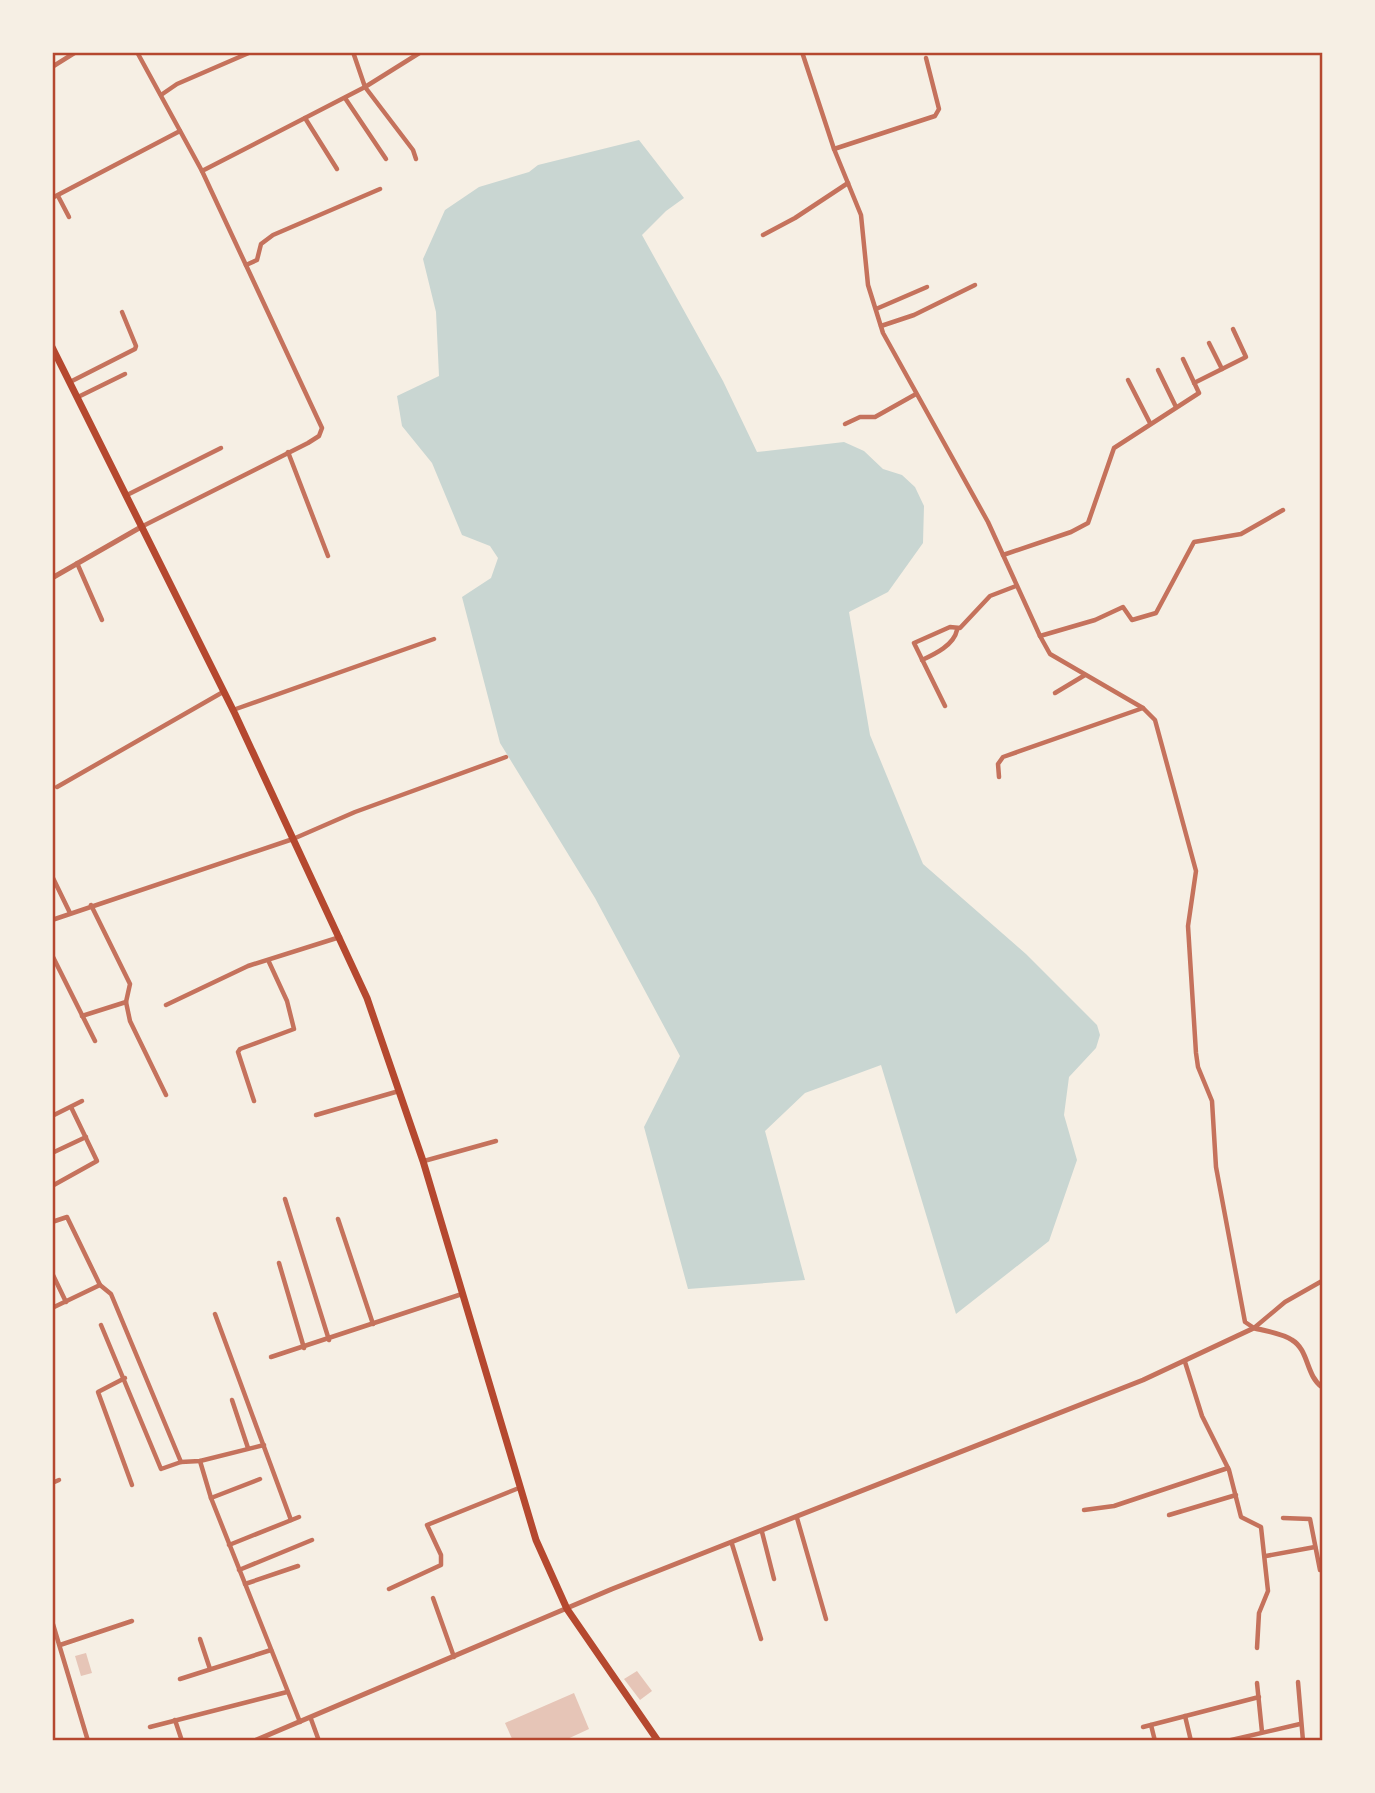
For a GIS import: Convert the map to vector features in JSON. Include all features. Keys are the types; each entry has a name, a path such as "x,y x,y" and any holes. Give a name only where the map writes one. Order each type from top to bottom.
{"highway":[{"path":"52,347 233,711 367,998 423,1161 532,1531 567,1609 658,1741"}],"street":[{"path":"52,67 76,52"},
{"path":"52,578 141,527 319,436 321,425 202,172 137,52"},
{"path":"162,94 177,84 251,52"},
{"path":"353,52 365,87 414,150 416,159"},
{"path":"202,172 345,98 421,52"},
{"path":"802,52 834,149 861,215 868,285 881,326 1003,555 1040,636 1050,654 1143,708 1155,720 1164,744 1194,859 1194,899 1188,926 1196,1053 1212,1101 1216,1167 1243,1317 1254,1328 1293,1340 1299,1346 1311,1375 1322,1387"},
{"path":"834,149 938,113 926,58"},
{"path":"345,98 386,159"},
{"path":"305,118 337,169"},
{"path":"69,216 55,197 180,131"},
{"path":"763,235 795,218 848,183"},
{"path":"246,265 257,260 261,244 272,234 380,189"},
{"path":"881,326 914,315 975,285"},
{"path":"876,309 927,287"},
{"path":"70,382 135,349 136,345 122,312"},
{"path":"1194,383 1247,356 1233,329"},
{"path":"1209,343 1222,369"},
{"path":"1003,555 1088,523 1114,448 1199,393 1183,359"},
{"path":"1158,370 1176,407"},
{"path":"77,397 125,374"},
{"path":"1128,380 1150,423"},
{"path":"845,424 860,417 875,417 916,394"},
{"path":"127,495 221,447"},
{"path":"288,452 328,556"},
{"path":"1040,636 1095,620 1124,607 1132,620 1156,612 1195,542 1241,534 1283,510"},
{"path":"77,564 102,620"},
{"path":"922,660 945,647 955,637 957,630 967,624 990,596 1016,586"},
{"path":"946,706 914,643 950,627 957,630"},
{"path":"233,711 434,639"},
{"path":"1055,693 1086,675"},
{"path":"57,787 223,692"},
{"path":"999,777 998,764 1003,757 1143,708"},
{"path":"52,920 293,839 355,812 506,757"},
{"path":"52,876 70,913"},
{"path":"91,905 130,984 126,1002 130,1021 166,1095"},
{"path":"166,1005 248,967 340,937"},
{"path":"52,955 95,1041"},
{"path":"254,1101 240,1048 294,1029 287,1001 269,962"},
{"path":"82,1016 126,1002"},
{"path":"316,1115 400,1090"},
{"path":"52,1116 82,1101"},
{"path":"52,1186 96,1163 97,1158 71,1107"},
{"path":"52,1153 86,1137"},
{"path":"423,1161 496,1141"},
{"path":"285,1199 329,1340"},
{"path":"52,1222 67,1217 100,1285 111,1294 181,1462"},
{"path":"338,1219 373,1324"},
{"path":"279,1264 304,1348"},
{"path":"52,1273 66,1302"},
{"path":"254,1740 311,1719 567,1609 1185,1362 1254,1328 1285,1302 1322,1281"},
{"path":"52,1308 100,1285"},
{"path":"271,1357 463,1294"},
{"path":"215,1314 291,1520"},
{"path":"101,1325 162,1469 181,1462 200,1461 264,1444"},
{"path":"1185,1362 1202,1416 1228,1468 1243,1520 1261,1527 1268,1591 1259,1613 1257,1648"},
{"path":"125,1378 98,1392 132,1485"},
{"path":"232,1400 248,1448"},
{"path":"200,1461 229,1545 300,1722"},
{"path":"1084,1510 1114,1506 1228,1468"},
{"path":"211,1498 261,1479"},
{"path":"52,1483 59,1480"},
{"path":"389,1589 441,1565 441,1555 428,1525 519,1488"},
{"path":"1168,1515 1236,1496"},
{"path":"229,1545 299,1517"},
{"path":"797,1518 827,1619"},
{"path":"1283,1518 1310,1519 1320,1570"},
{"path":"762,1532 774,1579"},
{"path":"239,1570 312,1540"},
{"path":"732,1544 761,1639"},
{"path":"1266,1556 1315,1547"},
{"path":"245,1584 298,1566"},
{"path":"433,1598 454,1657"},
{"path":"52,1621 88,1741"},
{"path":"60,1645 132,1621"},
{"path":"200,1639 211,1669"},
{"path":"180,1679 271,1650"},
{"path":"1298,1682 1303,1741"},
{"path":"1257,1683 1262,1732"},
{"path":"150,1727 287,1692"},
{"path":"1143,1727 1259,1697"},
{"path":"1185,1716 1191,1741"},
{"path":"311,1719 319,1741"},
{"path":"176,1720 182,1741"},
{"path":"1151,1724 1154,1741"},
{"path":"1227,1741 1300,1724"}],"shaded area":[{"path":"639,140 684,198 666,211 642,235 723,381 757,452 844,442 864,451 883,469 902,475 915,487 924,506 923,543 888,592 849,612 870,735 923,864 1026,954 1097,1025 1100,1035 1096,1048 1069,1077 1064,1115 1077,1160 1049,1241 956,1314 881,1065 805,1093 765,1131 805,1280 688,1289 644,1127 680,1056 595,898 500,743 462,597 491,578 498,558 490,546 462,535 432,463 402,426 397,396 439,376 436,312 423,259 445,210 479,187 529,172 538,165"}],"building":[{"path":"86,1653 92,1673 81,1676 75,1656"},
{"path":"637,1671 652,1691 640,1700 624,1679"},
{"path":"574,1693 589,1729 563,1741 513,1741 505,1723"}]}
